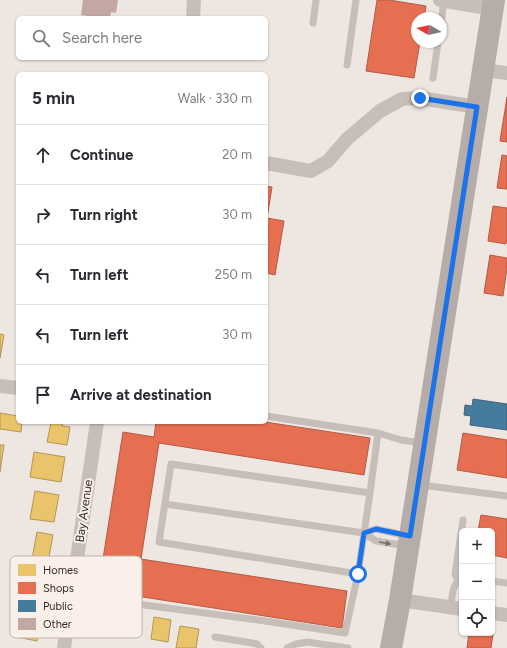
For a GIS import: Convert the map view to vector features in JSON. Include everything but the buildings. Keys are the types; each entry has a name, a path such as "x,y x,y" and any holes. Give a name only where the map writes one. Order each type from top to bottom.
{"main road":[{"path":"392,648 494,4"}],"street":[{"path":"193,16 194,0"},
{"path":"442,0 494,4"},
{"path":"483,70 507,73"},
{"path":"268,163 311,170 328,161 347,139 380,111 402,99 420,98 477,107"},
{"path":"0,386 16,388"},
{"name":"Bay Avenue","path":"77,556 97,424"},
{"path":"400,600 456,608"},
{"path":"495,613 507,615"},
{"name":"Bay Avenue","path":"64,648 65,638"}],"lane":[{"path":"313,23 316,0"},
{"path":"347,65 356,0"},
{"path":"441,12 442,0"},
{"path":"433,78 437,48"},
{"path":"268,416 378,433 401,440 425,443"},
{"path":"142,605 345,633 358,574 378,433"},
{"path":"358,574 159,542 172,464 370,493"},
{"path":"418,484 507,496"},
{"path":"165,504 364,533 376,541 410,542"},
{"path":"459,579 455,574 463,520"},
{"path":"364,533 376,529 410,542"},
{"path":"456,608 454,588 459,581"},
{"path":"495,581 507,583"},
{"path":"215,637 257,644 261,648"},
{"path":"287,648 296,644 307,642 347,648"}],"route":[{"path":"358,574 364,533 376,529 410,536 477,107 420,98"}]}
